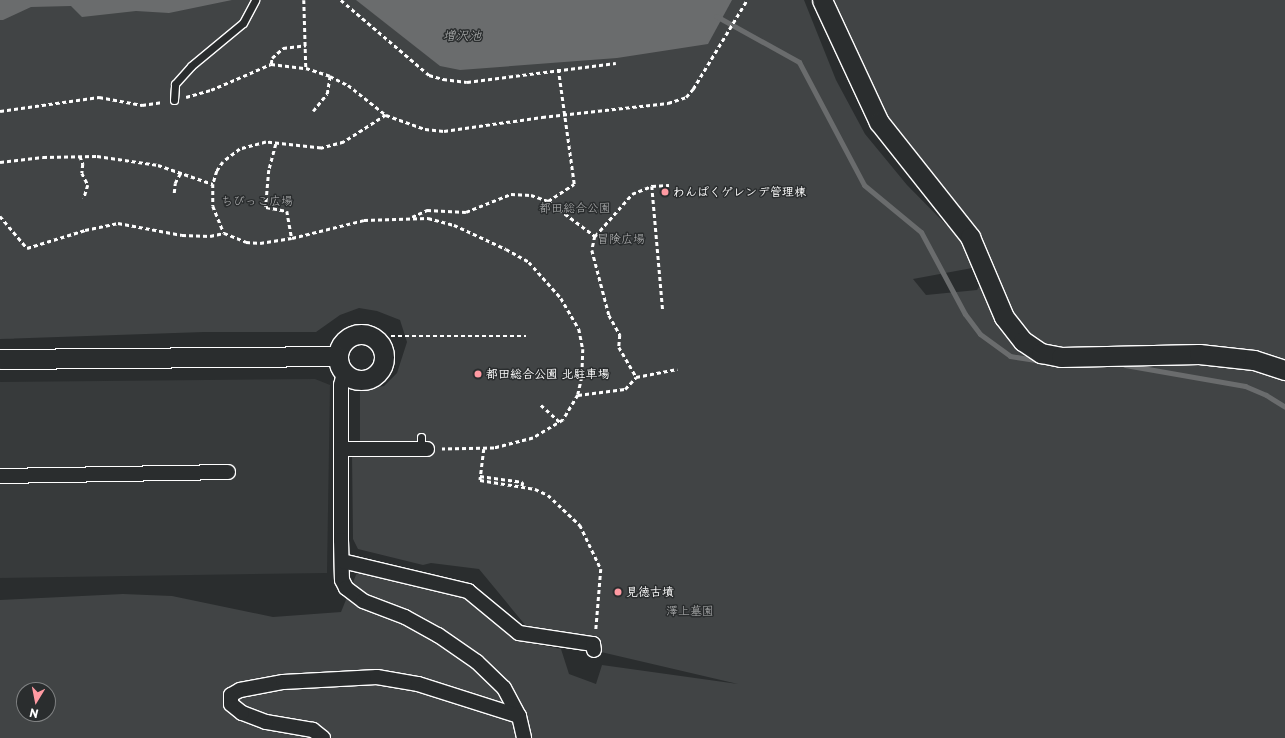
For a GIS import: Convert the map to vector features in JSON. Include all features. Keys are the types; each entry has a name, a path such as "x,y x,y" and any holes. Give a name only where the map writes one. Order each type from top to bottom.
{"street":[{"path":"822,0 879,122 970,237 1004,317 1023,341 1041,353 1061,357 1199,354 1254,360 1285,370"},
{"path":"337,356 346,340 361,334 375,339 384,352 383,367 372,378 357,380 344,373"},
{"path":"0,359 337,356"},
{"path":"337,356 344,373 341,385 342,580 350,593 405,617 438,635 477,662 504,688 519,716 524,738"},
{"path":"341,449 423,445"},
{"path":"0,476 228,472"},
{"path":"342,560 468,592 519,633 594,647"},
{"path":"323,738 314,730 266,722 242,713 231,704 231,695 240,690 284,682 377,677 418,684 519,716"}],"lane":[{"path":"174,100 175,84 191,66 243,23 255,0"}],"path":[{"path":"304,0 306,68"},
{"path":"341,0 429,75 467,82 558,68 616,63"},
{"path":"0,111 99,97 142,105 174,100 210,90 271,64 306,68 330,76 348,84 386,115 425,129 444,131 565,114 668,104 686,97 693,89 747,0"},
{"path":"271,64 272,58 283,48 306,45"},
{"path":"548,201 574,184 558,68"},
{"path":"313,111 327,94 330,76"},
{"path":"224,233 213,206 213,184 223,162 240,149 255,143 304,148 329,146 356,136 386,115"},
{"path":"276,144 269,170 266,207 287,211 292,238"},
{"path":"0,162 80,156 124,159 180,172 213,184"},
{"path":"80,156 83,164 82,173 88,185 84,198"},
{"path":"174,193 175,184 180,172"},
{"path":"636,377 619,347 620,335 609,315 592,250 595,236 632,194 652,186 669,185"},
{"path":"652,186 663,311"},
{"path":"411,217 427,210 466,212 511,194 531,195 548,201 595,236"},
{"path":"0,216 26,248 85,230 118,223 182,235 210,236 224,233 246,242 260,243 292,238 364,220 411,217 428,218 454,225 506,249 534,268 561,298 579,329 583,349 582,377 578,395 560,422 547,432 520,443 484,449 423,445"},
{"path":"391,336 526,336"},
{"path":"578,395 625,389 636,377 677,369"},
{"path":"541,405 560,422"},
{"path":"484,449 480,480 522,487 548,495 580,525 601,569 594,647"}],"shaded area":[{"path":"315,379 330,385 327,573 0,578 0,382"}],"green space":[{"path":"0,0 804,0 836,80 865,134 907,185 976,255 879,122 822,0 1285,0 1285,738 0,738 0,600 123,594 172,596 273,617 341,612 358,570 463,597 515,640 561,649 569,674 596,684 602,665 738,684 601,652 600,637 526,626 479,569 431,563 423,565 358,549 353,539 352,453 360,453 360,390 384,386 397,373 407,342 400,320 377,311 359,308 340,315 316,332 204,332 0,339","holes":["983,266 987,273 977,290 926,295 913,279"]}],"water":[{"path":"0,0 232,0 169,13 136,11 82,17 71,6 31,7 0,20"},
{"name":"増沢池","path":"356,0 732,0 708,44 617,58 460,70 440,66"}],"waterway":[{"path":"716,16 799,62 864,185 921,232 965,314 980,334 1010,356 1041,361"},
{"path":"1125,365 1245,386 1266,395 1285,407"}],"place":[{"name":"わんぱくゲレンデ管理棟","path":"665,192"},
{"name":"都田総合公園 北駐車場","path":"478,374"},
{"name":"見徳古墳","path":"618,592"}],"park label":[{"name":"ちびっこ広場","path":"257,201"},
{"name":"都田総合公園","path":"575,208"},
{"name":"冒険広場","path":"621,239"},
{"name":"澤上墓園","path":"690,611"}]}
